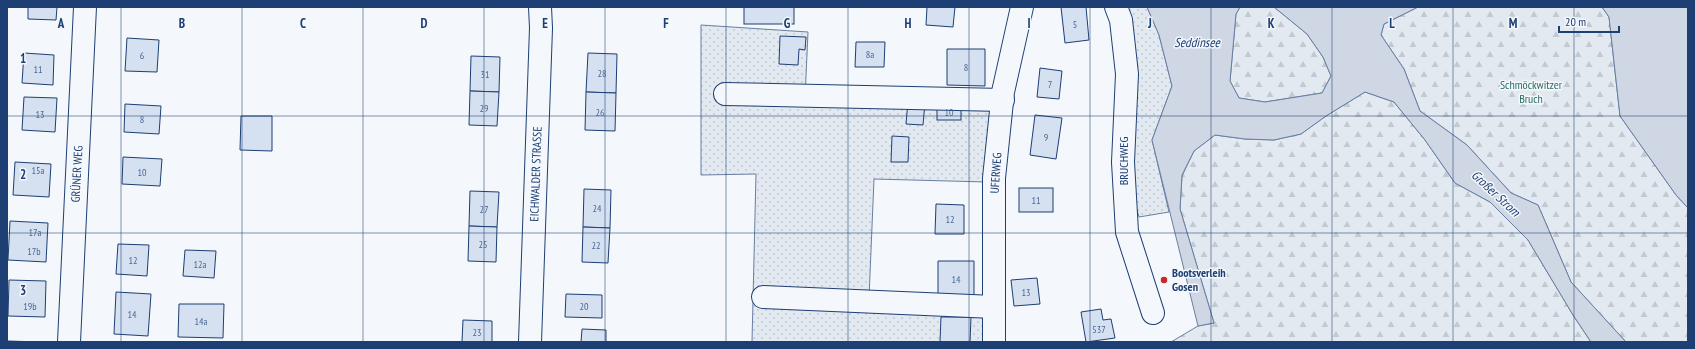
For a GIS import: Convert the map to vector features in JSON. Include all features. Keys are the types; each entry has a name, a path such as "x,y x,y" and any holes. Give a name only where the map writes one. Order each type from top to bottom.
{"street":[{"name":"GRÜNER WEG","path":"69,342 85,7"},
{"name":"EICHWALDER STRASSE","path":"530,342 541,28 540,7"},
{"name":"UFERWEG","path":"994,342 994,178 1003,100 1022,7"},
{"name":"BRUCHWEG","path":"1116,7 1121,20 1127,74 1123,162 1127,232 1153,313"},
{"path":"725,94 1003,100"},
{"path":"763,297 994,306"}],"green space":[{"path":"1124,7 1147,7 1159,35 1172,86 1152,140 1169,212 1139,217 1131,190"},
{"path":"1240,7 1274,7 1307,34 1323,57 1331,76 1322,93 1265,102 1239,98 1230,81 1236,14"},
{"name":"Schmöckwitzer Bruch","path":"1418,7 1602,7 1609,17 1620,116 1676,195 1688,208 1688,342 1626,342 1571,282 1538,205 1511,193 1467,145 1420,111 1404,69 1381,35 1384,24"},
{"path":"701,25 808,32 805,98 997,105 987,182 874,179 869,298 989,311 988,342 752,342 756,174 701,175"},
{"path":"1365,92 1394,102 1425,140 1455,183 1490,202 1528,240 1591,342 1171,342 1198,326 1214,323 1180,209 1182,176 1194,151 1215,135 1245,139 1274,140 1301,134 1326,116"}],"water":[{"name":"Seddinsee","path":"1147,7 1240,7 1236,14 1230,81 1239,98 1265,102 1322,93 1331,76 1323,57 1307,34 1274,7 1418,7 1384,24 1381,35 1404,69 1420,111 1467,145 1511,193 1538,205 1571,282 1626,342 1591,342 1528,240 1490,202 1455,183 1425,140 1394,102 1365,92 1326,116 1301,134 1274,140 1245,139 1215,135 1194,151 1182,175 1180,209 1214,323 1198,326 1152,140 1172,86 1159,35"},
{"path":"1602,7 1688,7 1688,208 1676,195 1620,116 1609,17"}],"building":[{"path":"28,7 57,7 56,20 28,19"},
{"path":"744,7 794,7 794,24 744,24"},
{"path":"927,7 955,7 953,27 926,25"},
{"path":"1061,7 1086,7 1089,40 1065,43"},
{"path":"780,36 806,37 805,50 799,49 798,65 779,64"},
{"path":"127,38 159,40 157,72 125,71"},
{"path":"856,42 885,42 884,67 855,67"},
{"path":"947,49 985,49 985,86 947,85"},
{"path":"24,53 54,55 53,85 22,83"},
{"path":"588,53 617,54 616,93 586,92"},
{"path":"471,56 500,57 499,92 470,91"},
{"path":"1040,68 1062,71 1059,99 1037,97"},
{"path":"470,91 499,92 497,126 469,125"},
{"path":"586,92 616,93 615,131 585,130"},
{"path":"24,97 57,98 55,132 22,130"},
{"path":"908,101 925,102 923,125 906,124"},
{"path":"125,104 161,106 159,134 124,132"},
{"path":"937,104 961,104 961,120 937,120"},
{"path":"1035,115 1062,118 1056,159 1030,155"},
{"path":"241,116 272,116 272,151 240,150"},
{"path":"892,136 909,137 908,162 891,162"},
{"path":"123,157 162,159 160,186 122,184"},
{"path":"15,162 51,164 49,197 13,195"},
{"path":"1019,188 1053,188 1053,212 1019,212"},
{"path":"584,189 611,190 610,228 583,227"},
{"path":"470,191 499,192 497,227 469,226"},
{"path":"936,204 964,205 964,234 935,234"},
{"path":"10,221 48,223 46,262 8,260"},
{"path":"469,226 497,227 496,262 468,261"},
{"path":"583,227 610,228 608,263 582,262"},
{"path":"118,244 149,245 147,276 116,274"},
{"path":"185,250 216,251 214,278 183,276"},
{"path":"938,261 974,261 974,297 938,296"},
{"path":"1037,278 1040,304 1014,306 1011,280"},
{"path":"9,280 46,281 45,317 8,316"},
{"path":"116,292 151,294 148,336 114,334"},
{"path":"566,294 602,295 602,318 565,317"},
{"path":"179,304 224,304 223,338 178,337"},
{"path":"1101,309 1103,320 1111,319 1115,338 1086,342 1081,312"},
{"path":"941,317 971,317 970,342 940,342"},
{"path":"463,320 492,321 492,342 462,342"},
{"path":"582,329 606,330 606,342 581,342"},
{"path":"7,341 42,342 7,342"}],"place":[{"name":"Bootsverleih Gosen","path":"1164,280"}],"water label":[{"name":"Großer Strom","path":"1496,193"}]}
